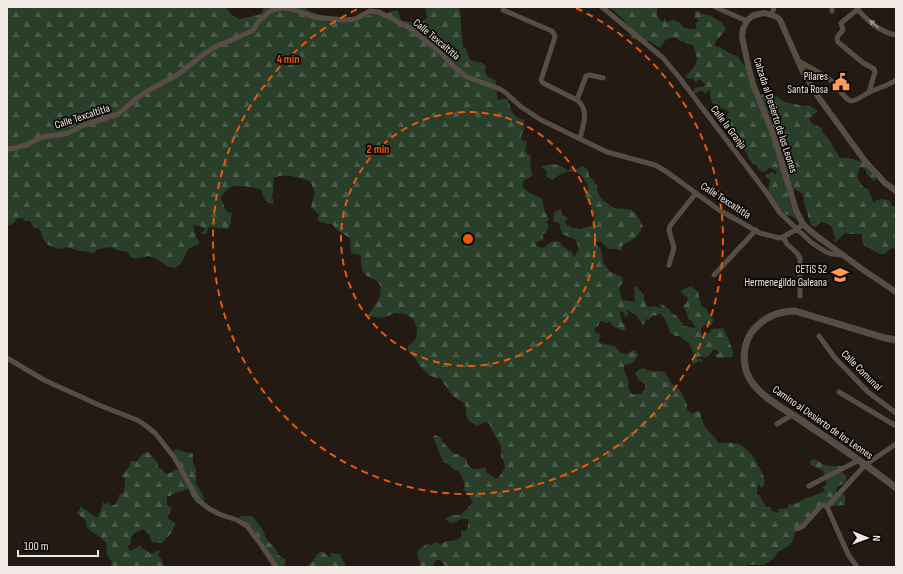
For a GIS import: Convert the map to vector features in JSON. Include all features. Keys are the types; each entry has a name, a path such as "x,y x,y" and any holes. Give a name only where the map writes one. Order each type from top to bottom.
{"main road":[{"name":"Camino al Desierto de los Leones","path":"896,340 795,311 787,311 776,313 764,319 756,326 749,336 744,358 745,369 749,377 754,385 767,398 896,488"}],"street":[{"name":"Calle la Granja","path":"602,7 663,58 766,192 780,213 812,244 826,252 841,255"},
{"path":"715,7 746,21 752,16 765,13 777,17 780,20 806,79 865,161 885,183 896,191"},
{"path":"772,15 774,7"},
{"name":"Calle Texcaltitla","path":"7,149 26,145 42,137 57,136 68,133 84,125 118,114 140,96 176,75 215,47 252,31 260,20 269,12 279,8 292,9 314,17 344,20 354,18 370,11 379,12 408,27 442,53 454,67 467,77 500,89 520,106 542,120 607,152 655,165 719,210 760,233 779,238 783,237"},
{"path":"869,92 875,70 862,62 838,42 837,38 843,30 841,23 857,8 878,28 896,35"},
{"path":"503,10 552,31 554,34 555,38 541,80 543,83 582,103 585,112 585,120 580,138"},
{"name":"Calzada al Desierto de los Leones","path":"746,21 742,37 753,84 774,137 793,200 803,224 841,255 896,292"},
{"path":"798,61 835,84 848,100 854,100 896,80"},
{"path":"577,100 586,76 590,75 603,78"},
{"path":"669,265 674,248 669,230 670,226 696,193"},
{"path":"800,296 800,258 797,253 787,244 783,237 803,224"},
{"path":"714,275 756,230"},
{"name":"Calle Comunal","path":"819,336 835,358 868,392 896,413"},
{"path":"7,358 44,380 99,405 137,420 145,425 155,433 174,457 199,501 219,514 237,520 246,526 276,567"},
{"path":"840,392 896,426"},
{"path":"777,424 792,415"},
{"path":"808,486 862,463 896,444"},
{"path":"797,529 803,526 821,506 825,506 847,486 862,463"},
{"path":"825,506 848,554 857,567"}],"green space":[{"path":"7,7 225,7 233,16 240,19 261,14 264,7 305,7 307,10 318,14 324,19 337,19 351,22 374,13 387,13 397,10 401,21 418,23 427,18 425,7 459,7 463,47 467,48 466,50 470,60 482,63 486,66 485,71 487,76 496,81 498,101 501,99 508,99 514,115 524,120 524,130 521,136 522,140 527,142 525,151 531,157 530,168 533,175 523,181 523,187 528,192 543,200 544,210 549,219 546,222 549,226 546,232 542,235 544,238 536,245 542,248 552,242 559,241 568,251 571,250 575,257 576,253 578,252 579,249 576,240 562,234 559,223 553,221 554,212 561,209 563,216 568,218 565,222 567,226 569,225 570,227 580,229 592,226 594,216 596,215 592,213 591,206 585,196 588,184 579,174 575,172 565,172 553,180 547,177 546,170 541,167 551,164 561,166 567,171 572,167 575,170 583,166 588,171 589,176 597,186 598,193 603,201 617,208 632,210 643,226 635,238 622,246 622,251 617,249 609,249 600,241 594,243 601,249 603,262 609,271 622,277 623,282 619,288 622,300 635,302 634,288 636,286 644,295 647,307 654,306 662,308 660,304 663,305 677,316 684,326 695,328 692,321 688,319 683,305 686,304 688,298 680,291 691,286 698,292 701,305 714,320 711,325 707,324 701,328 702,336 709,333 712,329 723,328 728,338 733,357 717,358 715,355 720,353 713,350 709,356 704,358 703,356 697,357 697,359 702,359 703,362 698,361 693,365 691,360 695,356 689,343 679,336 670,333 664,317 660,313 656,316 653,315 649,320 645,319 646,322 643,325 635,314 627,310 628,316 625,317 624,313 621,311 619,314 621,315 622,322 626,330 623,331 613,326 610,322 607,323 600,321 598,326 595,328 595,332 600,334 599,343 615,346 621,353 626,354 634,350 639,355 631,364 624,366 624,371 629,381 628,388 632,394 641,394 645,389 645,384 639,380 635,374 638,370 643,368 654,372 665,372 672,384 680,390 687,404 687,409 691,414 697,411 700,412 704,425 718,443 740,445 752,455 764,478 764,486 761,488 758,483 757,495 760,495 765,507 770,507 772,511 778,513 778,509 788,508 788,505 790,504 796,503 825,490 822,487 826,485 823,471 811,465 810,461 814,459 827,466 841,466 841,471 846,476 847,482 838,486 836,491 845,496 845,505 821,507 810,519 810,522 797,527 792,542 764,565 748,565 743,567 457,567 450,565 446,567 440,560 436,560 432,567 419,567 420,564 417,554 418,550 427,544 431,545 436,542 440,544 446,541 461,538 461,531 467,531 469,519 461,519 454,523 445,519 452,515 462,514 473,502 468,494 463,490 465,487 462,476 458,471 454,470 448,464 443,462 433,437 435,435 442,438 441,440 454,454 458,454 467,460 467,464 473,469 481,469 485,467 487,473 496,479 505,468 501,457 501,446 489,423 485,422 477,426 468,420 464,403 454,397 441,379 430,376 408,351 408,345 411,344 416,338 417,328 414,320 406,314 395,313 383,318 368,316 380,297 381,287 378,282 363,272 361,256 351,254 350,238 338,231 332,224 320,222 317,219 319,215 311,207 315,192 310,181 296,177 278,176 274,178 272,197 274,204 264,198 261,190 240,186 229,188 221,198 227,211 232,213 228,229 209,227 206,234 201,234 205,229 203,227 193,225 197,235 195,236 200,243 188,249 183,260 174,268 167,266 157,259 149,256 135,259 130,257 129,253 111,247 98,249 93,254 66,247 62,249 52,247 44,241 39,228 34,228 30,221 25,221 23,218 16,219 14,223 7,226"},
{"path":"609,7 658,7 657,15 662,22 665,18 666,22 674,20 680,23 684,28 689,29 697,29 695,23 699,21 695,17 695,11 711,16 722,23 726,30 715,42 715,46 737,56 750,73 754,93 761,95 767,92 784,102 805,106 808,105 818,111 809,119 812,124 822,128 822,132 828,138 839,157 863,162 876,178 874,181 867,174 865,169 860,167 857,177 862,186 868,189 874,204 875,201 880,199 889,200 892,206 896,207 896,250 892,247 885,254 880,254 865,246 862,240 862,234 847,234 845,230 845,233 836,242 833,240 836,238 832,227 826,223 820,222 815,227 811,225 805,207 803,194 795,189 788,196 792,208 803,219 797,220 792,216 786,215 782,210 772,205 769,192 770,180 766,177 766,174 772,171 775,175 777,171 770,168 764,172 760,171 756,165 750,161 746,152 734,139 729,129 727,115 729,112 713,104 709,89 706,94 702,90 694,94 694,88 704,86 705,84 699,79 696,83 692,78 685,77 695,66 697,60 693,45 680,41 675,37 666,39 660,48 649,41 632,39 629,27 623,19"},
{"path":"174,450 193,454 193,463 196,468 196,483 204,497 204,506 195,502 188,489 167,496 167,505 172,509 167,517 175,522 173,531 162,543 151,542 150,534 143,529 136,532 131,537 131,544 127,546 130,551 140,546 150,553 154,553 158,550 160,551 158,555 165,567 111,567 112,562 107,555 106,543 99,536 88,529 85,520 77,512 80,510 80,506 97,518 103,502 106,504 109,502 110,505 115,505 119,495 124,492 125,478 121,475 123,475 129,467 131,461 138,461 143,454 148,452 156,460 158,467 166,474 174,470 179,470"},
{"path":"240,516 252,516 262,528 267,540 275,548 279,556 286,559 284,567 272,567 267,548 242,525"},
{"path":"322,551 329,557 331,556 331,553 340,554 346,567 306,567 314,560 317,554"}],"place":[{"name":"Pilares Santa Rosa","path":"841,82"},
{"name":"CETiS 52 Hermenegildo Galeana","path":"840,275"}]}
